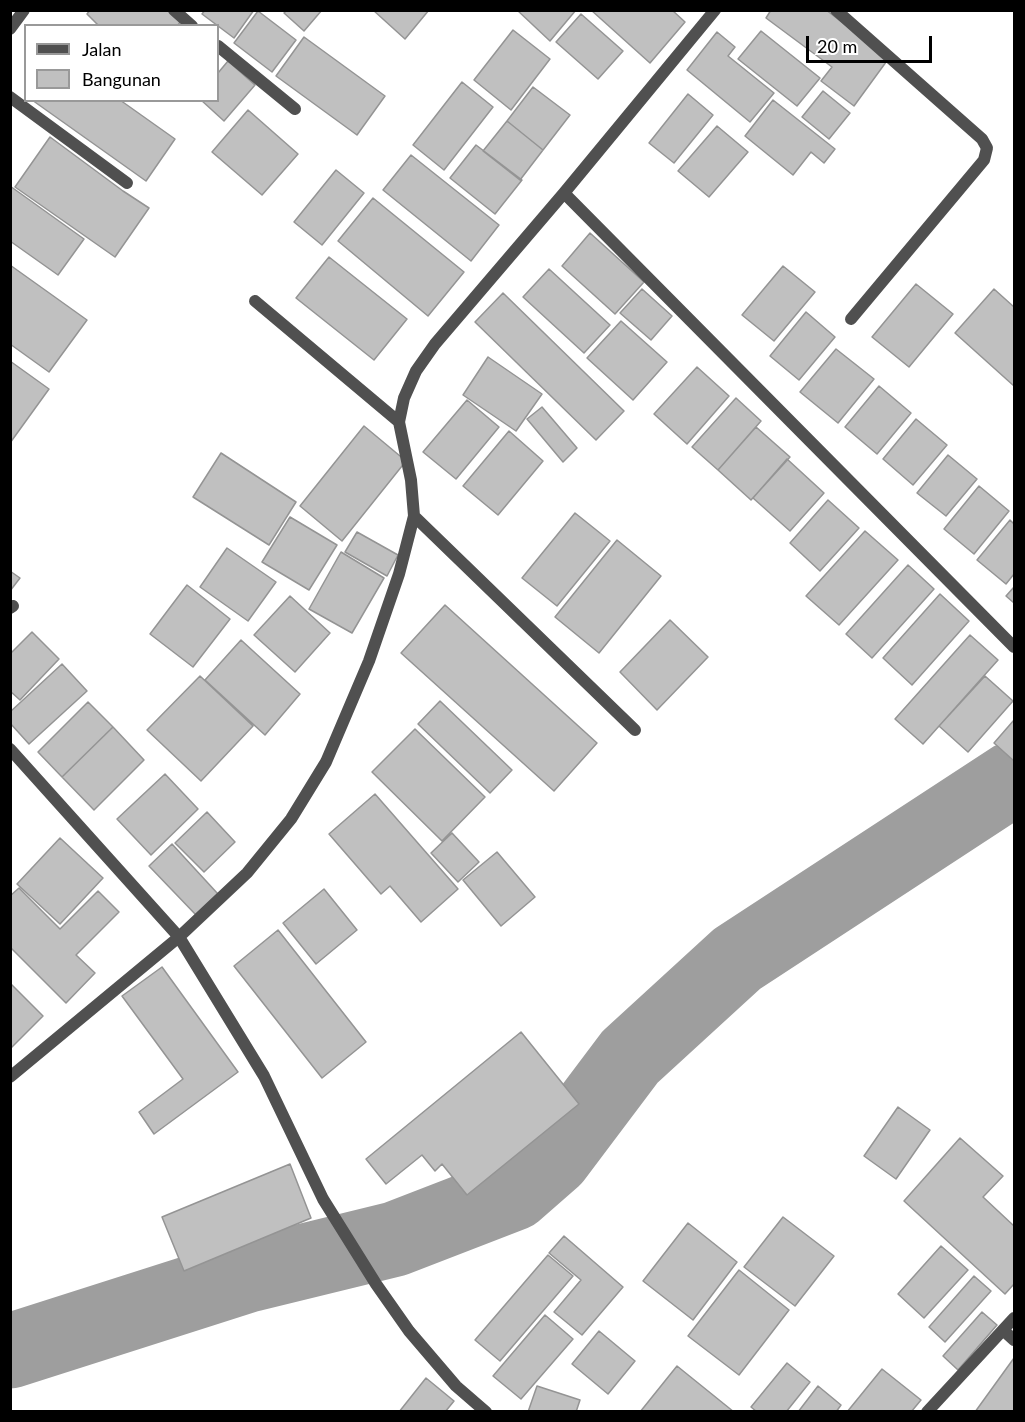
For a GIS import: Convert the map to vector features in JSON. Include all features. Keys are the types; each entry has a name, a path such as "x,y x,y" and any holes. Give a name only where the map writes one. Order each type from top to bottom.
{"street":[{"path":"10,29 24,10"},
{"path":"174,10 190,24"},
{"path":"10,1077 179,937 247,873 291,819 326,762 369,661 399,574 414,516 411,480 399,422 404,398 416,371 435,344 564,193 715,10"},
{"path":"836,10 982,139 987,148 984,160 852,319"},
{"path":"219,47 295,109"},
{"path":"10,97 127,183"},
{"path":"564,193 1014,647"},
{"path":"255,301 399,422"},
{"path":"414,516 635,730"},
{"path":"10,749 179,937 264,1076 323,1199 376,1284 409,1331 456,1386 486,1412"},
{"path":"927,1412 1014,1318"},
{"path":"1003,1330 1014,1340"}],"building":[{"path":"90,10 170,10 181,21 179,24 97,24 87,14"},
{"path":"205,10 254,10 234,38 219,27 219,24 215,24 202,14"},
{"path":"287,10 322,10 304,31 284,13"},
{"path":"373,10 429,10 405,39"},
{"path":"517,10 576,10 550,41"},
{"path":"591,10 672,10 685,22 650,63"},
{"path":"771,10 826,10 889,58 854,106 821,81 832,67 766,18"},
{"path":"258,11 296,40 272,72 234,43"},
{"path":"581,14 623,51 598,79 556,42"},
{"path":"513,30 550,59 511,110 474,80"},
{"path":"761,31 820,78 797,106 738,59"},
{"path":"717,32 735,47 728,56 774,93 750,122 687,70"},
{"path":"304,37 385,96 357,135 276,76"},
{"path":"228,61 255,85 224,121 203,102 219,102 219,72"},
{"path":"462,82 493,107 444,170 413,145"},
{"path":"533,87 570,115 543,150 507,121"},
{"path":"823,91 850,113 829,139 802,117"},
{"path":"688,94 713,115 674,163 649,143"},
{"path":"773,100 835,149 824,163 811,152 793,175 745,136"},
{"path":"35,102 123,102 175,139 146,181"},
{"path":"248,110 298,154 262,195 212,152"},
{"path":"507,121 543,150 520,180 483,151"},
{"path":"717,126 748,152 709,197 678,171"},
{"path":"50,137 149,208 115,257 15,187"},
{"path":"476,145 522,180 495,214 450,178"},
{"path":"411,155 499,225 471,261 383,190"},
{"path":"336,170 364,193 322,245 294,222"},
{"path":"10,186 84,239 58,275 10,241"},
{"path":"373,198 464,272 428,316 338,241"},
{"path":"590,233 644,282 615,314 562,266"},
{"path":"329,257 407,319 374,360 296,298"},
{"path":"10,265 87,320 49,372 10,344"},
{"path":"783,266 815,292 774,341 742,315"},
{"path":"549,269 610,325 584,353 523,297"},
{"path":"916,284 953,314 909,367 872,337"},
{"path":"642,289 672,316 651,340 620,313"},
{"path":"994,289 1014,307 1014,386 955,333"},
{"path":"503,293 624,411 596,440 475,322"},
{"path":"806,312 835,337 799,380 770,356"},
{"path":"621,321 667,362 633,400 587,358"},
{"path":"836,349 874,379 838,423 800,392"},
{"path":"488,357 542,394 516,431 463,395"},
{"path":"10,361 49,389 10,443"},
{"path":"697,367 729,396 687,444 654,414"},
{"path":"879,386 911,413 877,454 845,427"},
{"path":"736,398 761,421 718,470 692,447"},
{"path":"467,400 499,427 456,479 423,452"},
{"path":"542,407 577,448 563,462 527,419"},
{"path":"916,419 947,445 913,485 883,459"},
{"path":"364,426 406,461 342,541 300,506"},
{"path":"756,427 790,457 751,500 718,470"},
{"path":"509,431 543,461 498,515 463,486"},
{"path":"221,453 296,502 269,545 193,497"},
{"path":"948,455 977,479 946,516 917,493"},
{"path":"787,459 824,493 790,531 753,498"},
{"path":"979,486 1009,511 974,554 944,529"},
{"path":"828,500 859,528 820,571 790,543"},
{"path":"575,513 610,541 557,606 522,578"},
{"path":"290,517 337,545 309,590 262,562"},
{"path":"1010,520 1014,524 1014,574 1006,584 977,560"},
{"path":"865,531 898,560 839,625 806,596"},
{"path":"357,532 398,555 387,576 345,552"},
{"path":"617,540 661,576 599,653 555,617"},
{"path":"227,548 276,582 248,621 200,587"},
{"path":"341,552 384,578 352,633 309,609"},
{"path":"908,565 934,589 872,658 846,634"},
{"path":"10,571 20,578 10,591"},
{"path":"187,585 230,619 193,667 150,634"},
{"path":"1014,587 1014,603 1006,596"},
{"path":"940,594 969,621 912,685 883,658"},
{"path":"290,596 330,633 295,672 254,635"},
{"path":"445,605 597,743 554,791 401,653"},
{"path":"670,620 708,657 657,710 620,672"},
{"path":"32,632 59,659 20,700 10,691 10,654"},
{"path":"970,635 998,660 923,744 895,719"},
{"path":"241,640 300,694 265,735 205,680"},
{"path":"62,664 87,691 29,744 10,723 10,712"},
{"path":"200,676 253,726 201,781 147,730"},
{"path":"985,676 1013,701 968,752 939,726"},
{"path":"440,701 512,770 490,793 418,724"},
{"path":"88,702 113,727 62,777 38,752"},
{"path":"1014,720 1014,761 994,743"},
{"path":"113,727 144,760 94,810 62,777"},
{"path":"415,729 485,797 442,841 372,772"},
{"path":"165,774 198,809 151,855 117,819"},
{"path":"375,794 458,889 421,922 390,886 381,894 329,834"},
{"path":"207,812 235,842 204,872 175,843"},
{"path":"452,833 479,862 458,882 431,853"},
{"path":"60,838 103,878 60,924 17,884"},
{"path":"172,844 218,894 196,915 149,866"},
{"path":"497,852 535,897 501,926 463,880"},
{"path":"19,888 60,929 98,891 119,912 76,955 95,973 66,1003 10,947 10,896"},
{"path":"324,889 357,930 316,964 283,923"},
{"path":"278,930 366,1042 322,1078 234,966"},
{"path":"162,967 238,1072 154,1134 139,1112 183,1079 122,996"},
{"path":"10,983 43,1016 10,1049"},
{"path":"521,1032 579,1104 467,1195 442,1164 435,1171 422,1155 386,1184 366,1159"},
{"path":"898,1107 930,1130 896,1179 864,1156"},
{"path":"960,1138 1003,1176 983,1197 1014,1226 1014,1284 1005,1294 904,1201"},
{"path":"290,1164 311,1218 184,1271 162,1217"},
{"path":"783,1217 834,1256 795,1306 744,1267"},
{"path":"688,1223 737,1262 693,1320 643,1281"},
{"path":"564,1236 623,1287 582,1335 554,1312 581,1280 549,1253"},
{"path":"941,1246 968,1270 924,1318 898,1294"},
{"path":"548,1255 573,1276 500,1361 475,1340"},
{"path":"739,1270 789,1310 739,1375 688,1336"},
{"path":"974,1276 991,1291 945,1342 929,1327"},
{"path":"982,1312 997,1325 958,1370 943,1356"},
{"path":"545,1315 573,1339 521,1399 493,1376"},
{"path":"599,1331 635,1361 608,1394 572,1364"},
{"path":"1014,1358 1014,1412 975,1412"},
{"path":"787,1363 810,1382 786,1412 757,1412 751,1407"},
{"path":"677,1366 734,1412 640,1412"},
{"path":"882,1369 921,1400 911,1412 847,1412"},
{"path":"426,1378 454,1401 445,1412 399,1412"},
{"path":"537,1386 580,1400 576,1412 528,1412"},
{"path":"818,1386 841,1405 836,1412 798,1412"}],"waterway":[{"path":"10,1351 248,1275 395,1239 514,1193 554,1158 630,1057 737,959 1014,778"}]}
